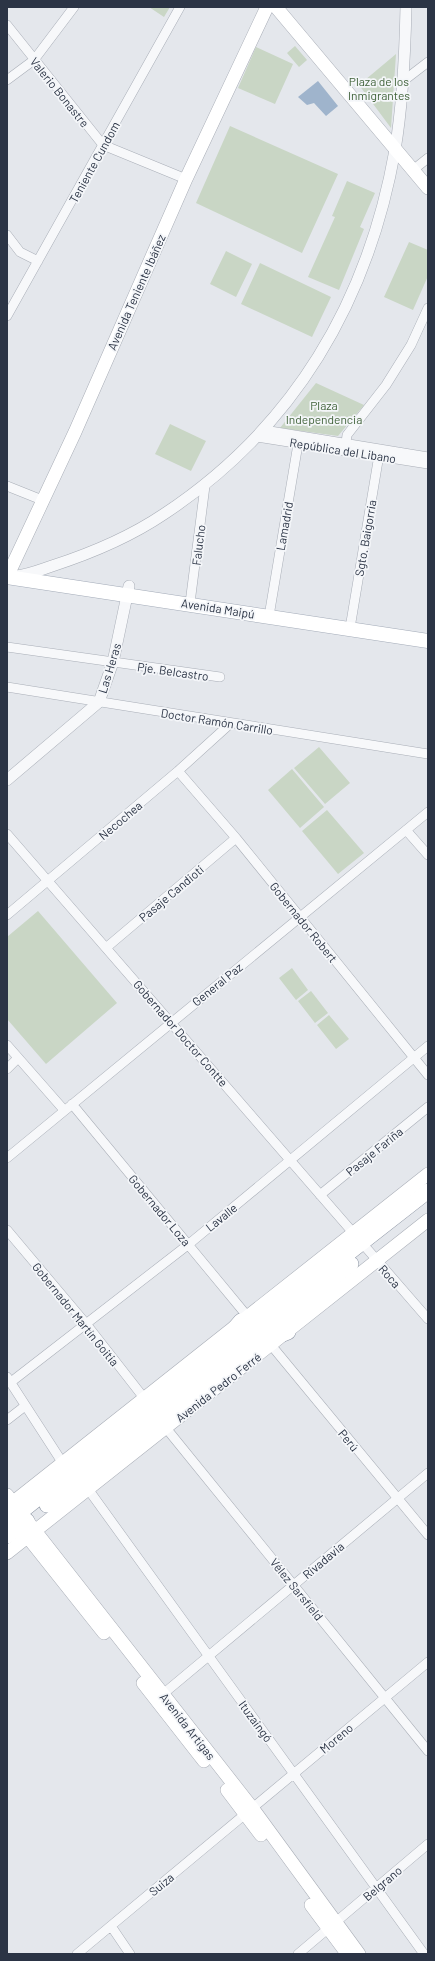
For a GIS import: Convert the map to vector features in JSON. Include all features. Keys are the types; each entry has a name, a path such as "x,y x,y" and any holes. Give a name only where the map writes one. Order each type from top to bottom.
{"highway":[{"name":"Avenida Pedro Ferré","path":"7,1536 17,1517 153,1414 365,1247 428,1191"},
{"name":"Avenida Pedro Ferré","path":"365,1247 428,1204"},
{"path":"153,1414 245,1319"},
{"path":"153,1414 218,1380 270,1339 288,1332"}],"main road":[{"name":"Avenida Teniente Ibáñez","path":"8,574 75,432 186,179 267,7"},
{"path":"276,7 428,188"},
{"name":"Avenida Maipú","path":"8,574 30,573 270,612 351,624 428,632"},
{"name":"Avenida Maipú","path":"8,574 128,590"},
{"name":"Avenida Maipú","path":"351,624 428,641"},
{"name":"Avenida Pedro Ferré","path":"7,1553 17,1517 62,1462 153,1414 271,1345 288,1332 365,1247 428,1174"},
{"name":"Avenida Pedro Ferré","path":"245,1319 365,1247 428,1220"},
{"name":"Avenida Pedro Ferré","path":"17,1517 88,1489 153,1414"},
{"name":"Avenida Artigas","path":"17,1517 163,1694 332,1926 348,1954"},
{"name":"Avenida Artigas","path":"17,1517 249,1812"},
{"name":"Avenida Artigas","path":"332,1926 359,1954"}],"street":[{"path":"7,80 34,60 74,7"},
{"name":"Teniente Cundom","path":"7,316 180,7"},
{"path":"30,573 83,556 128,536 154,521 205,486 234,461 260,433 294,395 314,365 337,326 349,301 376,227 395,148 402,82 406,7"},
{"name":"Valerio Bonastre","path":"7,25 103,145 186,179"},
{"path":"402,82 428,62"},
{"path":"413,170 428,158"},
{"path":"7,235 20,252 38,261"},
{"path":"346,447 347,434 386,385 411,345 428,308"},
{"name":"República del Libano","path":"260,433 379,452 428,457"},
{"name":"Lamadrid","path":"270,612 298,440"},
{"name":"República del Libano","path":"379,452 428,464"},
{"name":"Sgto. Baigorria","path":"351,624 379,452"},
{"path":"7,486 42,500"},
{"name":"Falucho","path":"190,600 205,486"},
{"name":"Las Heras","path":"7,780 99,702 113,662 128,590"},
{"name":"Pje. Belcastro","path":"7,647 220,678"},
{"name":"Doctor Ramón Carrillo","path":"7,687 428,754"},
{"name":"Necochea","path":"7,915 178,771 232,723"},
{"name":"Gobernador Robert","path":"178,771 236,838 428,1075"},
{"name":"General Paz","path":"7,1158 428,812"},
{"path":"406,830 428,855"},
{"name":"Gobernador Doctor Contte","path":"7,834 107,947 365,1247"},
{"name":"Pasaje Candioti","path":"107,947 236,838"},
{"name":"Gobernador Loza","path":"7,1046 68,1107 189,1244 245,1319"},
{"name":"Lavalle","path":"9,1380 87,1325 189,1244 428,1046"},
{"path":"7,1069 18,1058"},
{"name":"Pasaje Fariña","path":"320,1195 428,1107"},
{"name":"Gobernador Martín Goitia","path":"7,1230 87,1325 153,1414"},
{"name":"Roca","path":"365,1247 428,1319"},
{"name":"Perú","path":"271,1345 428,1535"},
{"path":"9,1380 62,1462"},
{"path":"7,1420 25,1406"},
{"name":"Vélez Sarsfield","path":"153,1414 428,1751"},
{"name":"Rivadavia","path":"163,1694 428,1473"},
{"name":"Ituzaingó","path":"88,1489 424,1954"},
{"name":"Moreno","path":"249,1812 428,1662"},
{"name":"Suiza","path":"77,1954 249,1812"},
{"name":"Belgrano","path":"298,1954 428,1844"},
{"path":"111,1926 130,1954"}],"green space":[{"path":"149,7 170,7 164,17"},
{"path":"295,46 307,60 299,67 287,53"},
{"path":"256,47 293,64 275,104 238,88"},
{"name":"Plaza de los Inmigrantes","path":"396,54 391,128 359,85"},
{"path":"230,126 338,174 302,253 196,203"},
{"path":"347,181 375,193 360,227 364,229 339,290 308,277 335,217 332,216"},
{"path":"409,242 428,250 428,276 413,310 384,297"},
{"path":"226,251 252,264 236,297 210,284"},
{"path":"260,263 331,297 312,337 241,304"},
{"name":"Plaza Independencia","path":"316,383 364,405 338,436 280,428"},
{"path":"170,424 206,441 191,471 155,454"},
{"path":"319,747 350,783 325,804 294,768"},
{"path":"292,769 324,807 300,828 268,790"},
{"path":"327,810 364,853 338,874 302,831"},
{"path":"38,911 117,1003 46,1064 7,1019 7,937"},
{"path":"292,968 308,990 296,1000 279,978"},
{"path":"311,991 328,1013 315,1023 298,1001"},
{"path":"329,1015 349,1039 336,1049 317,1025"}],"water":[{"path":"318,81 338,106 326,116 314,103 307,105 298,97"}]}
